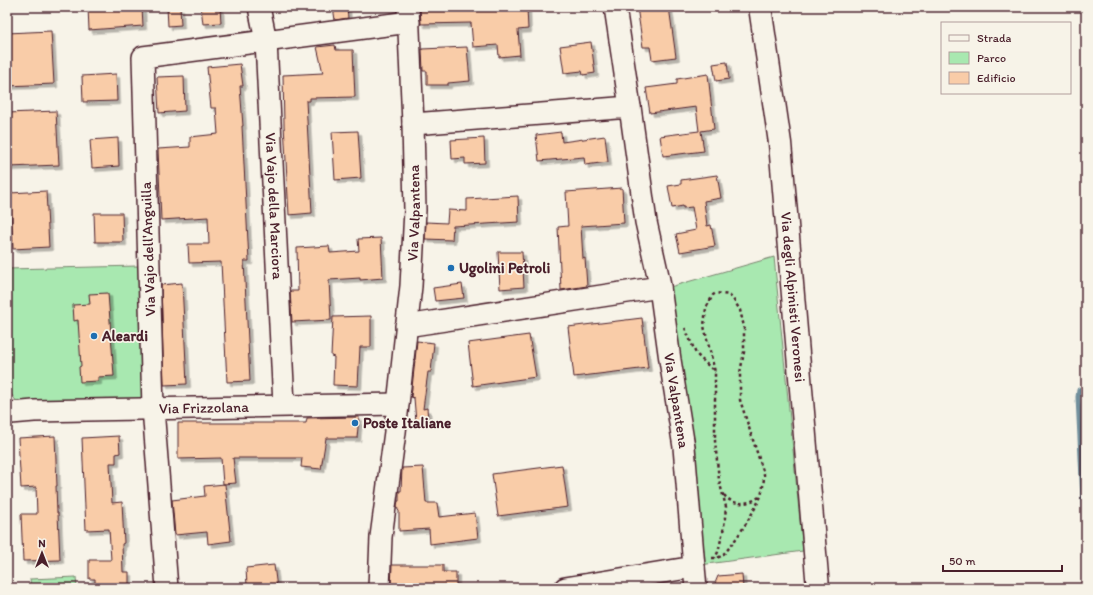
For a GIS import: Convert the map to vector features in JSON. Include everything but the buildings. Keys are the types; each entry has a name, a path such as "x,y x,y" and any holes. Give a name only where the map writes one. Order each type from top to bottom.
{"highway":[{"name":"Via degli Alpinisti Veronesi","path":"760,7 780,143 818,588"}],"street":[{"name":"Via Vajo della Marciora","path":"259,7 266,40 284,405"},
{"name":"Via Valpantena","path":"615,7 646,222 660,288 684,446 696,588"},
{"name":"Via Valpantena","path":"266,40 409,14 415,210 411,286 381,536 379,588"},
{"name":"Via Vajo dell'Anguilla","path":"167,588 153,408 143,57 266,40"},
{"path":"413,124 630,107"},
{"path":"406,326 660,288"},
{"name":"Via Frizzolana","path":"8,414 34,411 398,404"},
{"path":"565,588 694,564"}],"path":[{"path":"694,564 720,557 738,536 761,496 764,484 764,474 740,400 740,374 744,352 744,327 740,310 734,299 729,295 716,293 713,295 706,308 704,316 707,343 715,372 715,442 717,465 726,507 724,527 718,552 715,558"},
{"path":"684,324 696,354 715,372"},
{"path":"723,495 727,500 737,503 748,503 761,496"}],"green space":[{"path":"774,257 803,551 700,565 663,289"},
{"path":"138,266 142,402 20,406 8,390 7,269"},
{"path":"76,577 77,588 31,588 30,579"}],"waterway":[{"path":"1086,388 1079,390 1078,397 1086,561"}],"place":[{"name":"Ugolini Petroli","path":"451,268"},
{"name":"Aleardi","path":"94,336"},
{"name":"Poste Italiane","path":"355,423"}]}
